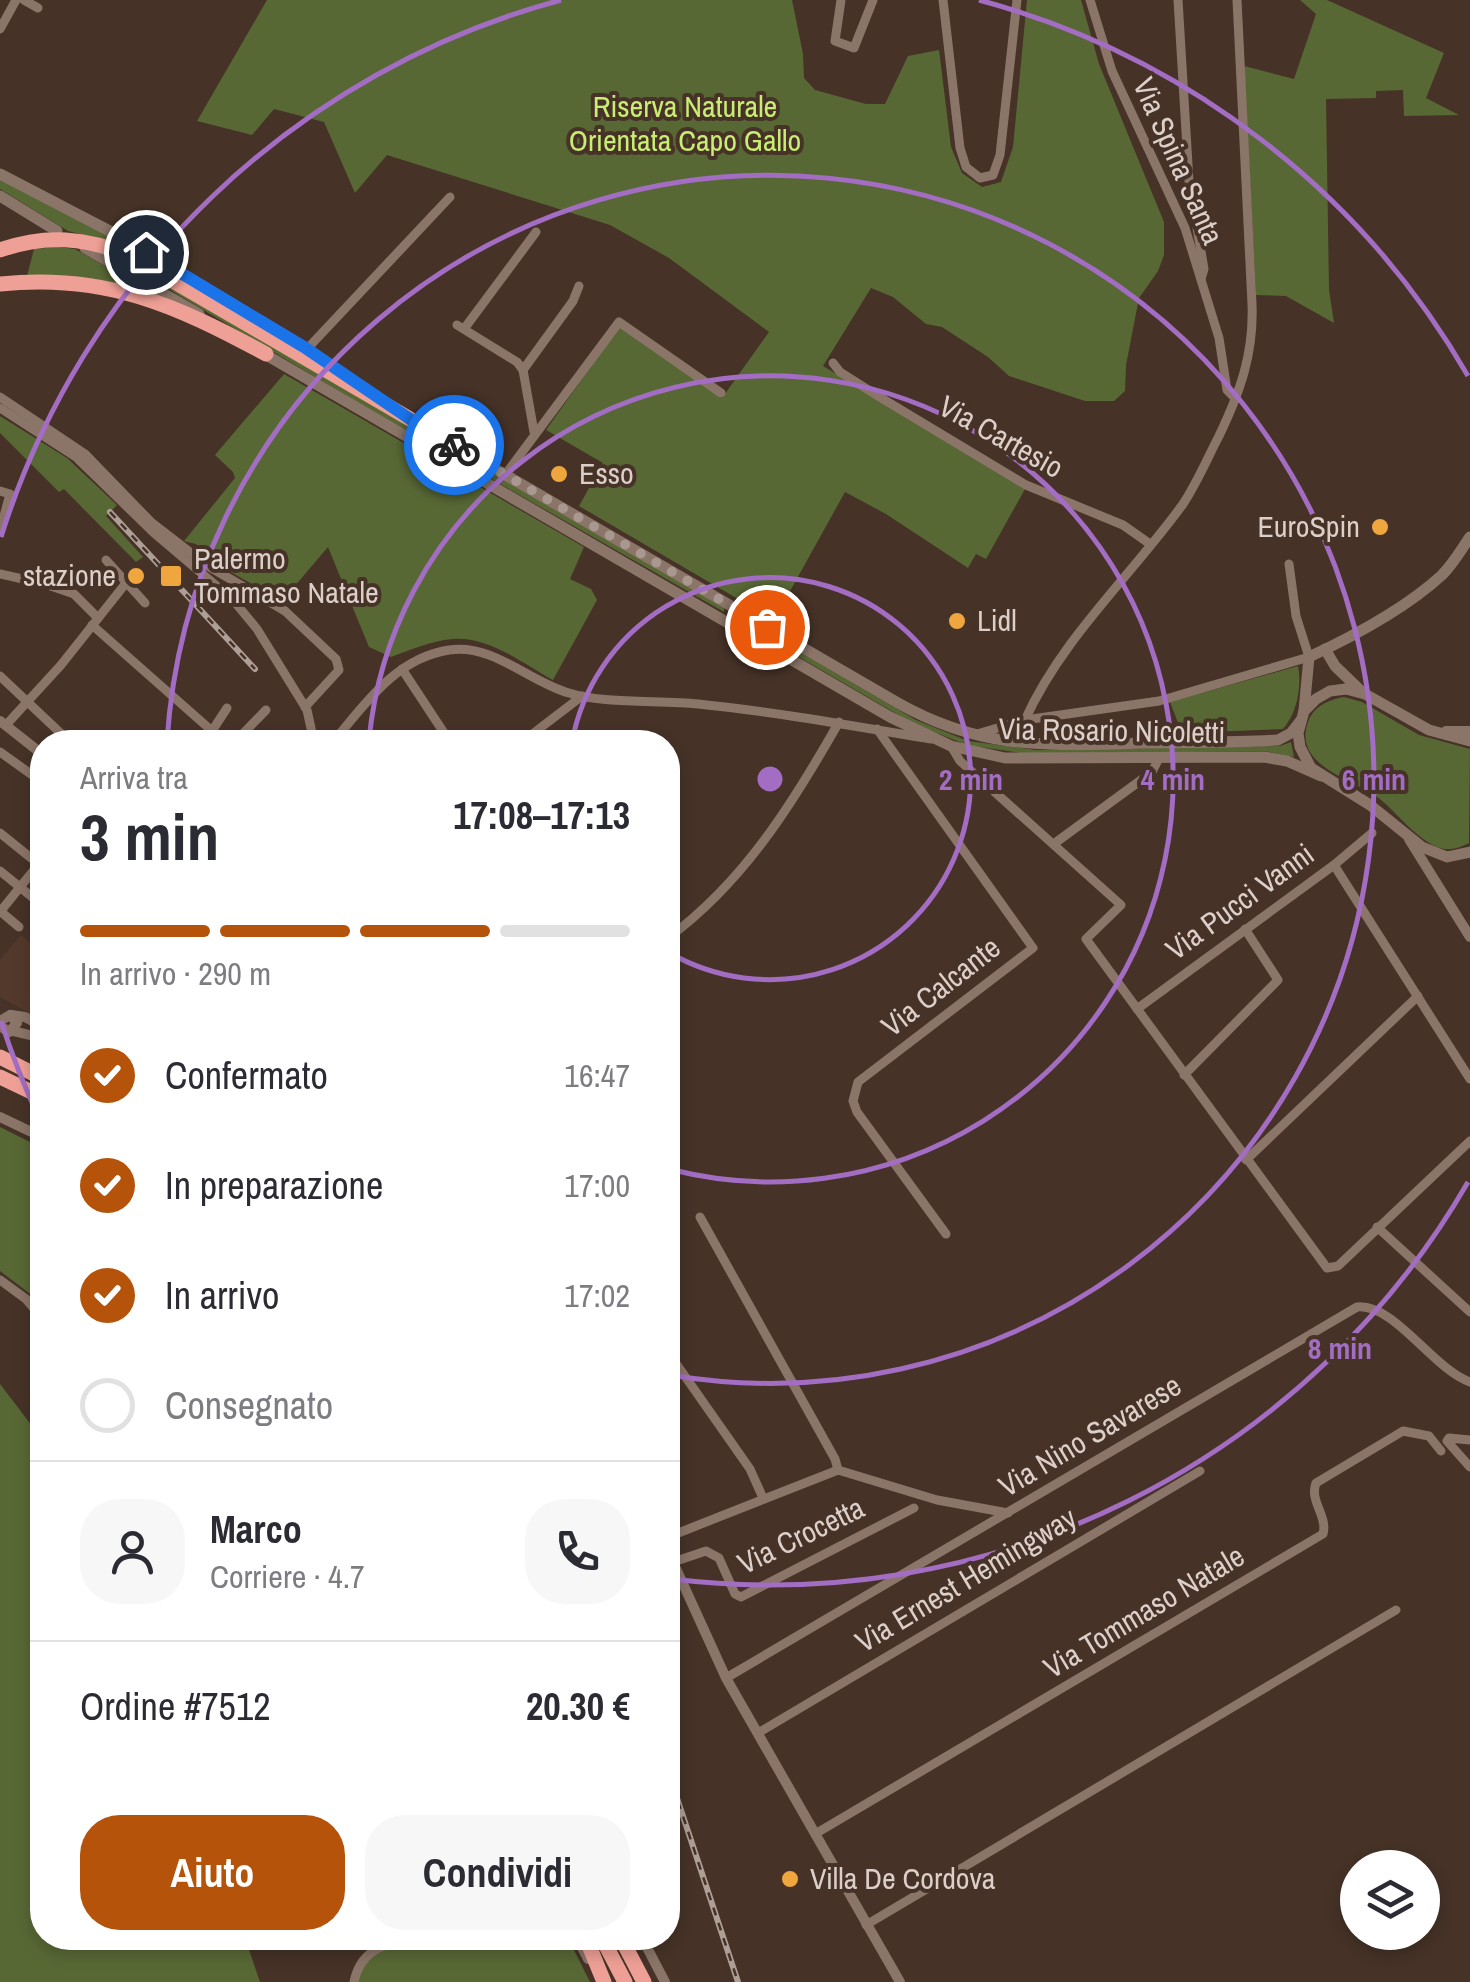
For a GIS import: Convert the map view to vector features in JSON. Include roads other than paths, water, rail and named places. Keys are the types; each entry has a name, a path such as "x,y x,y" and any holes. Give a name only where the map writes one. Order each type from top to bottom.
{"highway":[{"path":"0,250 58,238 98,244 130,256 410,419"},
{"path":"0,284 58,281 142,295 266,354"},
{"path":"5,1054 30,1070"},
{"path":"1,1077 30,1091"},
{"path":"590,1950 602,1982"},
{"path":"608,1950 625,1982"},
{"path":"627,1950 644,1982"}],"main road":[{"name":"Via Rosario Nicoletti","path":"0,174 122,238 307,349 410,419 761,624 913,712 968,735 998,742 1041,744 1270,740 1291,733 1330,691 1346,689 1365,694"},
{"path":"0,196 57,232"},
{"name":"Via Rosario Nicoletti","path":"85,248 935,740 1016,759 1264,757 1296,764 1321,776 1370,804 1405,834 1440,856 1470,852"},
{"path":"1321,776 1311,768 1300,747 1309,657 1434,582 1470,537"},
{"path":"711,612 720,616 729,613 718,598"},
{"path":"748,635 748,622 761,624"},
{"path":"1325,650 1340,673 1365,694 1429,730 1470,740"}],"street":[{"path":"0,30 16,0"},
{"path":"24,0 38,8"},
{"path":"841,0 836,41 854,48 873,0"},
{"path":"943,0 960,148 966,167 980,178 993,174 1000,155 1017,0"},
{"name":"Via Spina Santa","path":"1090,0 1112,72 1185,228 1219,338 1227,390 1236,399"},
{"path":"1178,0 1188,182 1204,269 1200,279"},
{"name":"Via Spina Santa","path":"1025,720 1039,690 1084,626 1185,501 1236,399 1248,366 1253,335 1237,0"},
{"path":"307,349 450,197"},
{"path":"534,432 523,370 517,362 460,327 536,232"},
{"path":"523,370 573,301 579,286"},
{"path":"505,475 618,322 721,393"},
{"name":"Via Cartesio","path":"832,364 865,388 1026,484 1123,525 1150,544"},
{"path":"0,397 85,454 168,536 221,574 272,602 336,659 339,670 305,707"},
{"path":"0,408 76,457 153,532 224,591 257,629 305,707 313,730"},
{"path":"0,491 10,494 0,530"},
{"path":"106,560 145,603"},
{"path":"968,735 1025,720 1159,701 1309,657 1296,616 1288,564"},
{"path":"0,574 74,594 95,622 212,730 227,708"},
{"path":"30,744 3,723 27,702 126,583"},
{"path":"344,730 371,697 402,669 434,653 471,650 582,696 702,704 839,722 935,740"},
{"path":"402,669 442,730"},
{"path":"0,676 57,730"},
{"path":"543,730 582,696"},
{"path":"852,725 864,715 861,700"},
{"path":"247,730 266,710"},
{"path":"680,927 764,844 839,722"},
{"name":"Via Calcante","path":"877,730 1032,948 858,1082 853,1100 856,1112 946,1234"},
{"path":"1429,730 1470,732"},
{"path":"951,746 960,761 1121,905 1086,939 1325,1266 1333,1269 1470,1141"},
{"path":"0,752 30,773"},
{"path":"1055,844 1152,772 1159,758"},
{"name":"Via Pucci Vanni","path":"1136,1009 1334,865 1372,832"},
{"path":"0,833 30,856"},
{"path":"1405,834 1470,937"},
{"path":"1334,865 1470,1078"},
{"path":"0,871 30,895"},
{"path":"19,927 0,911 30,876"},
{"path":"1184,1075 1278,980 1245,929"},
{"path":"1246,1160 1418,996"},
{"path":"3,1021 30,1020"},
{"path":"3,1021 17,1024 5,1054"},
{"path":"13,1031 30,1035"},
{"path":"0,1117 30,1131"},
{"path":"700,1218 838,1470"},
{"path":"1377,1228 1470,1312"},
{"path":"0,1280 30,1304"},
{"name":"Via Nino Savarese","path":"726,1678 1357,1307 1380,1311 1452,1376 1470,1382"},
{"path":"680,1369 741,1456 763,1498"},
{"name":"Via Tommaso Natale","path":"815,1834 1323,1534 1326,1528 1313,1494 1316,1482 1403,1430 1429,1436 1444,1447"},
{"path":"1470,1440 1449,1438 1444,1447 1470,1467"},
{"name":"Via Crocetta","path":"680,1532 838,1470 937,1500 1008,1514"},
{"name":"Via Ernest Hemingway","path":"758,1733 1200,1471"},
{"name":"Via Crocetta","path":"680,1556 706,1552 719,1558 735,1594 741,1596 914,1508"},
{"path":"680,1579 726,1678 900,1982"},
{"path":"866,1925 1396,1610"},
{"path":"354,1982 357,1969 368,1953 376,1950"},
{"path":"584,1950 602,1982"},
{"path":"648,1950 665,1982"}],"railway":[{"path":"110,512 255,669"},
{"path":"680,1807 738,1982"}],"place":[{"name":"Esso","path":"559,474"},
{"name":"EuroSpin","path":"1380,527"},
{"name":"stazione","path":"136,576"},
{"name":"Palermo Tommaso Natale","path":"171,576"},
{"name":"Lidl","path":"957,621"},
{"name":"Villa De Cordova","path":"790,1879"}],"park label":[{"name":"Riserva Naturale Orientata Capo Gallo","path":"685,124"}]}
